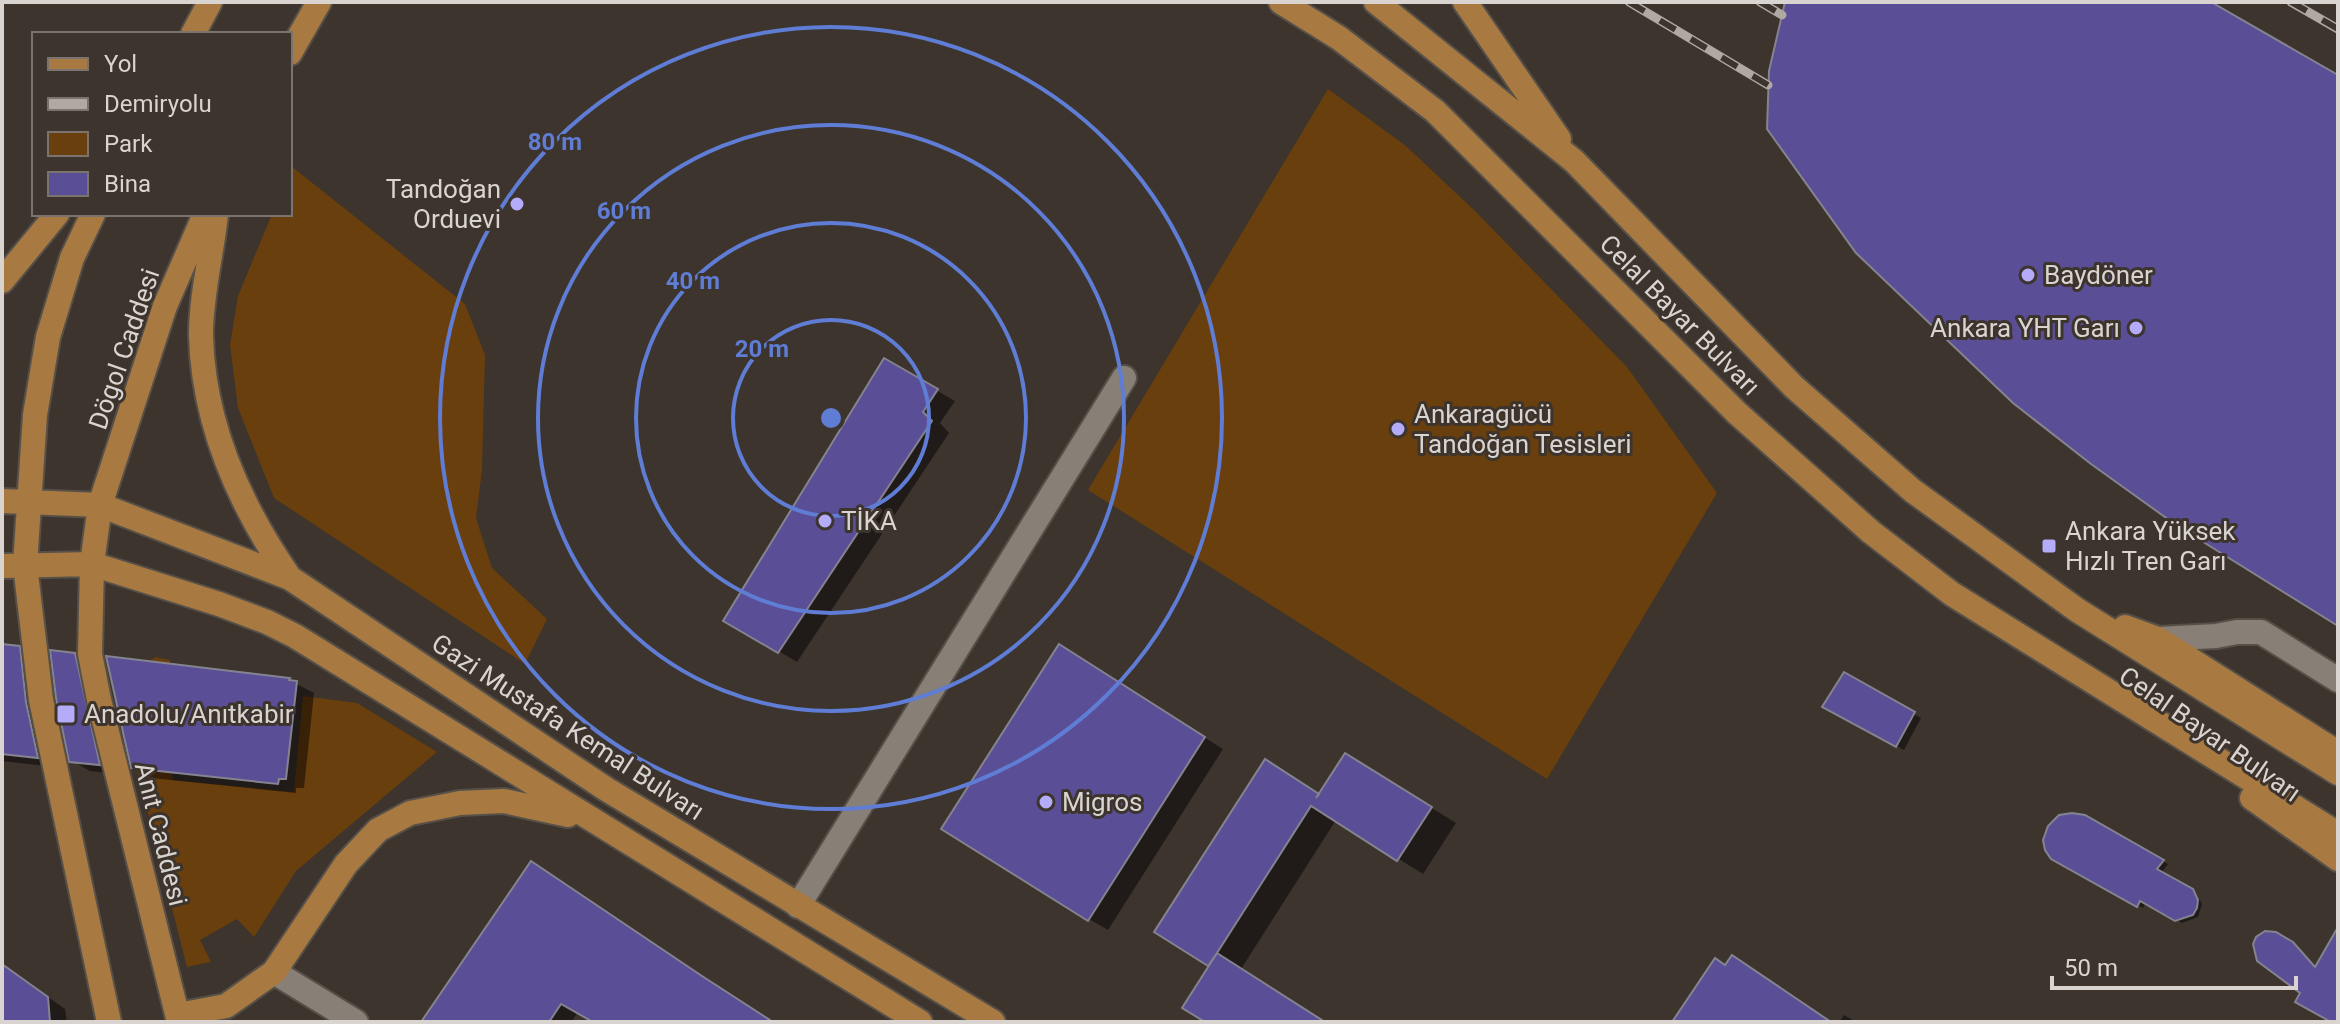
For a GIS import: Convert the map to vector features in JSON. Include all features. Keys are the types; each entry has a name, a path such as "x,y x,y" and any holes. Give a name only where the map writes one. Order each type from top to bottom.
{"main road":[{"path":"194,32 210,2"},
{"path":"292,49 319,2"},
{"name":"Celal Bayar Bulvarı","path":"1281,2 1339,38 1435,111 1737,413 1871,532 1952,594 2338,834"},
{"name":"Celal Bayar Bulvarı","path":"1376,2 1574,161 1794,387 1913,491 2077,610 2338,773"},
{"path":"1465,2 1574,161"},
{"path":"2,281 55,216"},
{"path":"92,216 72,258 48,337 35,415 28,500 14,566 109,1022"},
{"name":"Dögol Caddesi","path":"92,564 100,505 165,306 204,216"},
{"path":"216,216 201,334 205,376 218,435 233,479 251,518 290,578"},
{"path":"2,501 100,505"},
{"name":"Gazi Mustafa Kemal Bulvarı","path":"100,505 290,578 606,789 993,1022"},
{"path":"14,566 92,564 219,604 295,636 920,1022"},
{"name":"Anıt Caddesi","path":"92,564 90,654 178,1019"},
{"name":"Celal Bayar Bulvarı","path":"2077,610 2158,639 2338,753"},
{"name":"Celal Bayar Bulvarı","path":"2050,655 2338,859"},
{"path":"178,1019 226,1006 274,972 346,864 378,830 410,813 460,803 504,801 587,818"}],"street":[{"path":"798,906 1124,378"},
{"path":"2158,639 2261,632 2338,680"},
{"path":"274,972 356,1022"}],"green space":[{"name":"Ankaragücü Tandoğan Tesisleri","path":"1328,89 1406,146 1475,211 1627,367 1717,493 1547,779 1088,490"},
{"path":"292,167 465,304 485,355 482,470 476,518 492,568 547,619 525,664 274,498 238,408 230,345 238,296 271,216 292,216"},
{"path":"155,657 170,660 169,765 173,780 294,792 303,696 357,703 437,752 296,871 254,937 237,919 200,940 211,962 187,967 123,715 126,681"}],"building":[{"name":"Ankara YHT Garı","path":"1785,2 2211,2 2338,75 2338,626 2176,525 2091,464 2013,403 1856,253 1767,129 1769,71"},
{"name":"TİKA","path":"884,358 938,389 923,412 932,421 778,653 723,621"},
{"path":"2,644 20,646 26,702 38,758 2,754"},
{"path":"1059,644 1205,737 1088,921 941,829"},
{"path":"50,650 75,653 100,765 69,762"},
{"path":"106,656 297,681 286,779 279,779 278,784 131,768"},
{"path":"1844,672 1915,712 1896,747 1822,707"},
{"path":"1345,753 1432,807 1397,861 1311,806 1208,966 1154,932 1265,759 1319,794"},
{"path":"2059,815 2085,815 2164,860 2157,869 2193,889 2198,900 2193,915 2175,921 2140,901 2137,907 2051,859 2043,840 2048,826"},
{"path":"531,861 773,1022 593,1022 561,1004 549,1022 421,1022"},
{"path":"2338,927 2338,1022 2331,1022 2295,1002 2300,993 2257,961 2253,944 2256,937 2265,931 2276,932 2293,942 2315,967"},
{"path":"1217,953 1325,1022 1205,1022 1182,1008"},
{"path":"1732,955 1831,1022 1672,1022 1715,958 1725,965"},
{"path":"2,964 48,997 50,1022 2,1022"}],"railway":[{"path":"1629,2 1768,85"},
{"path":"1760,2 1782,15"},
{"path":"2291,2 2338,29"}],"place":[{"name":"Tandoğan Orduevi","path":"517,204"},
{"name":"Baydöner","path":"2028,275"},
{"name":"Ankara YHT Garı","path":"2136,328"},
{"name":"Ankaragücü Tandoğan Tesisleri","path":"1398,429"},
{"name":"TİKA","path":"825,521"},
{"name":"Ankara Yüksek Hızlı Tren Garı","path":"2049,546"},
{"name":"Anadolu/Anıtkabir","path":"66,714"},
{"name":"Migros","path":"1046,802"}]}
